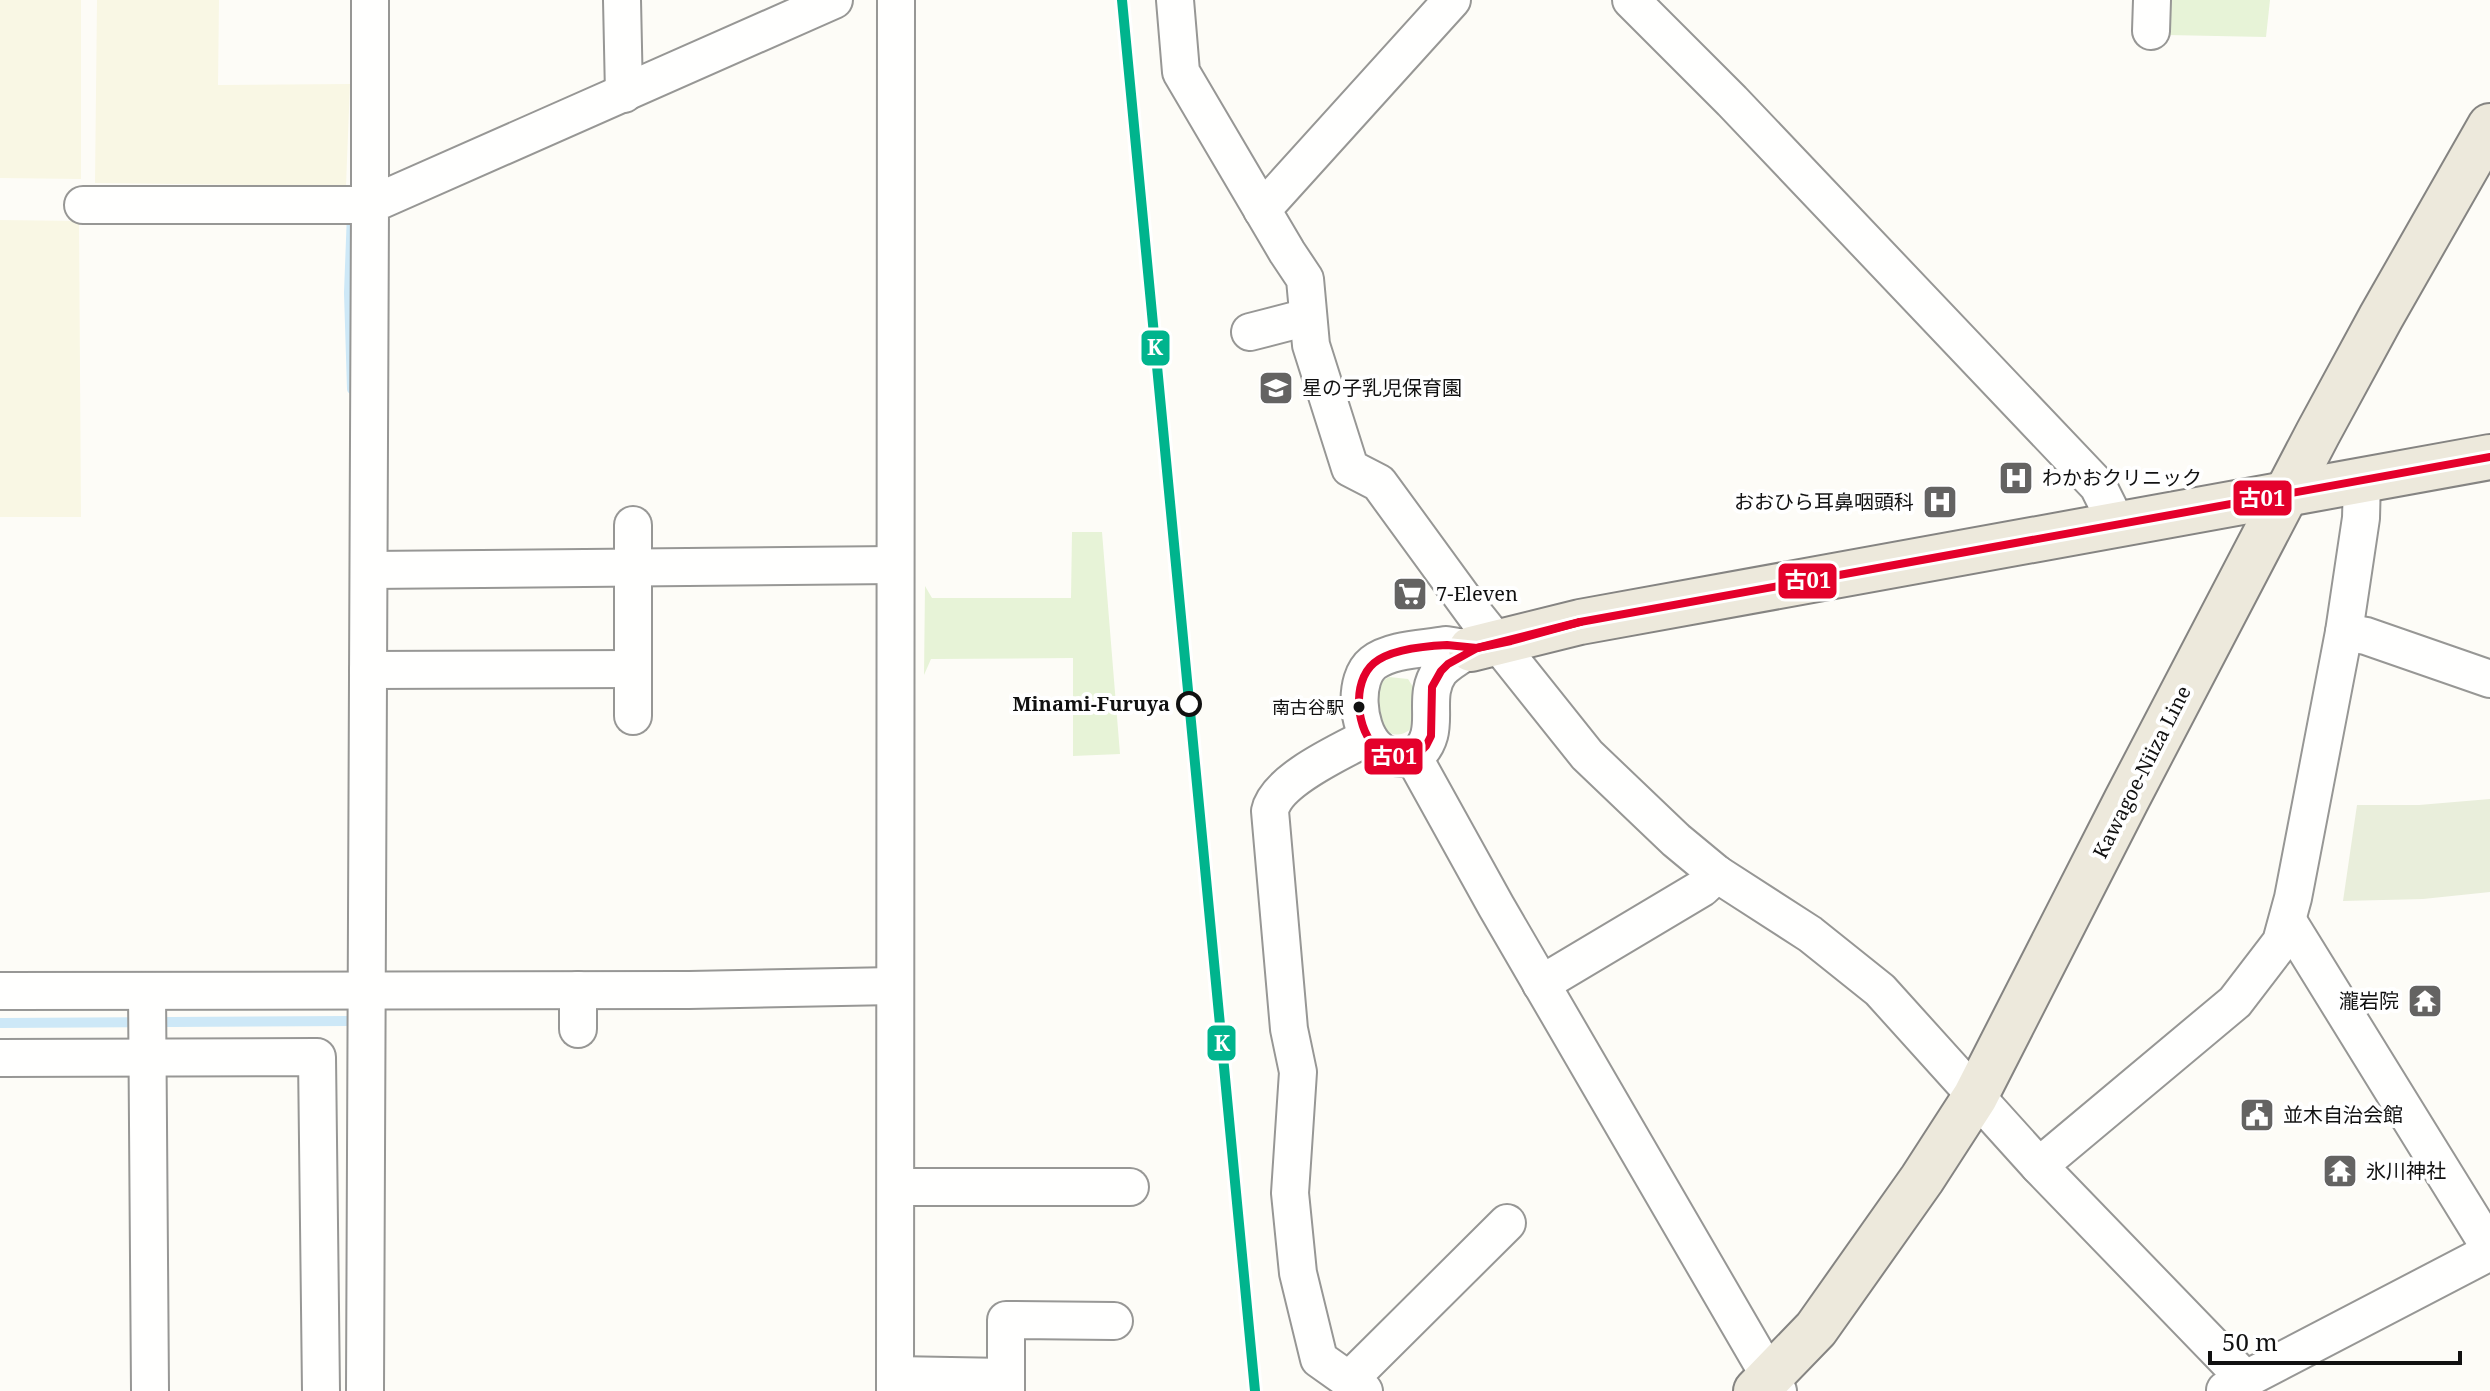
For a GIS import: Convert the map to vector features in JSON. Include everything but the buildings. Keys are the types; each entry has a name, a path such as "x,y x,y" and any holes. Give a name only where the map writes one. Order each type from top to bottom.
{"main road":[{"name":"Kawagoe-Niiza Line","path":"1768,1387 1816,1329 1922,1179 1975,1097 2285,496 2381,317 2490,126"},
{"path":"1484,646 1595,619 2490,457"}],"street":[{"path":"365,1391 370,0"},
{"path":"622,0 624,94"},
{"path":"83,205 370,205 834,0"},
{"path":"896,0 895,1383 1006,1384 1006,1320 1114,1321"},
{"path":"1175,0 1181,72 1305,279 1311,345 1350,468 1379,483 1484,646 1587,755 1676,840 1717,874 1810,934 1880,990 2235,1386 2490,1250 2479,1210 2288,921"},
{"path":"1262,210 1452,0"},
{"path":"1631,0 2098,486 2109,508 2112,525"},
{"path":"1250,332 1308,317"},
{"path":"2039,1166 2235,1002 2275,952 2288,921 2344,632 2361,518 2362,480"},
{"path":"633,525 633,716"},
{"path":"369,570 895,565"},
{"path":"2344,632 2366,636 2490,679"},
{"path":"1446,645 1484,646 1441,671 1432,687 1431,736 1414,758 1389,756 1374,746 1362,719 1360,690 1370,666 1385,656 1446,645"},
{"path":"1370,666 1401,666 1412,670 1432,687"},
{"path":"368,670 633,669"},
{"path":"1368,737 1313,767 1286,787 1271,805 1270,811 1289,1029 1298,1072 1290,1193 1298,1273 1319,1359 1357,1386 1507,1223"},
{"path":"1414,758 1768,1387"},
{"path":"1541,984 1702,888 1717,874"},
{"path":"0,991 894,986"},
{"path":"578,990 578,1029"},
{"path":"147,991 150,1391"},
{"path":"0,1058 317,1057 321,1391"},
{"path":"896,1187 1130,1187"}],"shaded area":[{"path":"0,0 81,0 81,179 0,178"},
{"path":"97,0 219,0 218,85 350,84 346,186 95,183"},
{"path":"0,220 79,221 81,517 0,517"}],"green space":[{"path":"2167,0 2270,0 2266,37 2167,35"},
{"path":"1072,532 1102,532 1120,754 1073,756 1073,658 931,659 924,675 925,586 932,598 1071,598"},
{"path":"1389,677 1408,679 1415,690 1415,725 1405,733 1395,734 1385,730 1377,715 1377,684"},
{"path":"2490,799 2490,892 2423,899 2343,901 2357,805 2419,805"}],"waterway":[{"path":"352,213 349,293 352,389"},
{"path":"0,1023 350,1021"}],"transit line":[{"name":"K","path":"1122,0 1255,1391"},
{"name":"古01","path":"1580,622 2490,457"},
{"name":"古01","path":"1477,648 1580,622"},
{"name":"古01","path":"1477,648 1580,622"},
{"name":"古01","path":"1447,645 1477,648 1448,664 1432,687 1431,736 1426,746 1414,758 1395,757 1382,752 1371,741 1361,719 1359,694 1367,671 1389,654 1447,645"}],"place":[{"name":"星の子乳児保育園","path":"1276,388"},
{"name":"わかおクリニック","path":"2016,478"},
{"name":"おおひら耳鼻咽頭科","path":"1940,502"},
{"name":"7-Eleven","path":"1410,594"},
{"name":"Minami-Furuya","path":"1189,704"},
{"name":"南古谷駅","path":"1359,707"},
{"name":"瀧岩院","path":"2425,1001"},
{"name":"並木自治会館","path":"2257,1115"},
{"name":"氷川神社","path":"2340,1171"}]}
